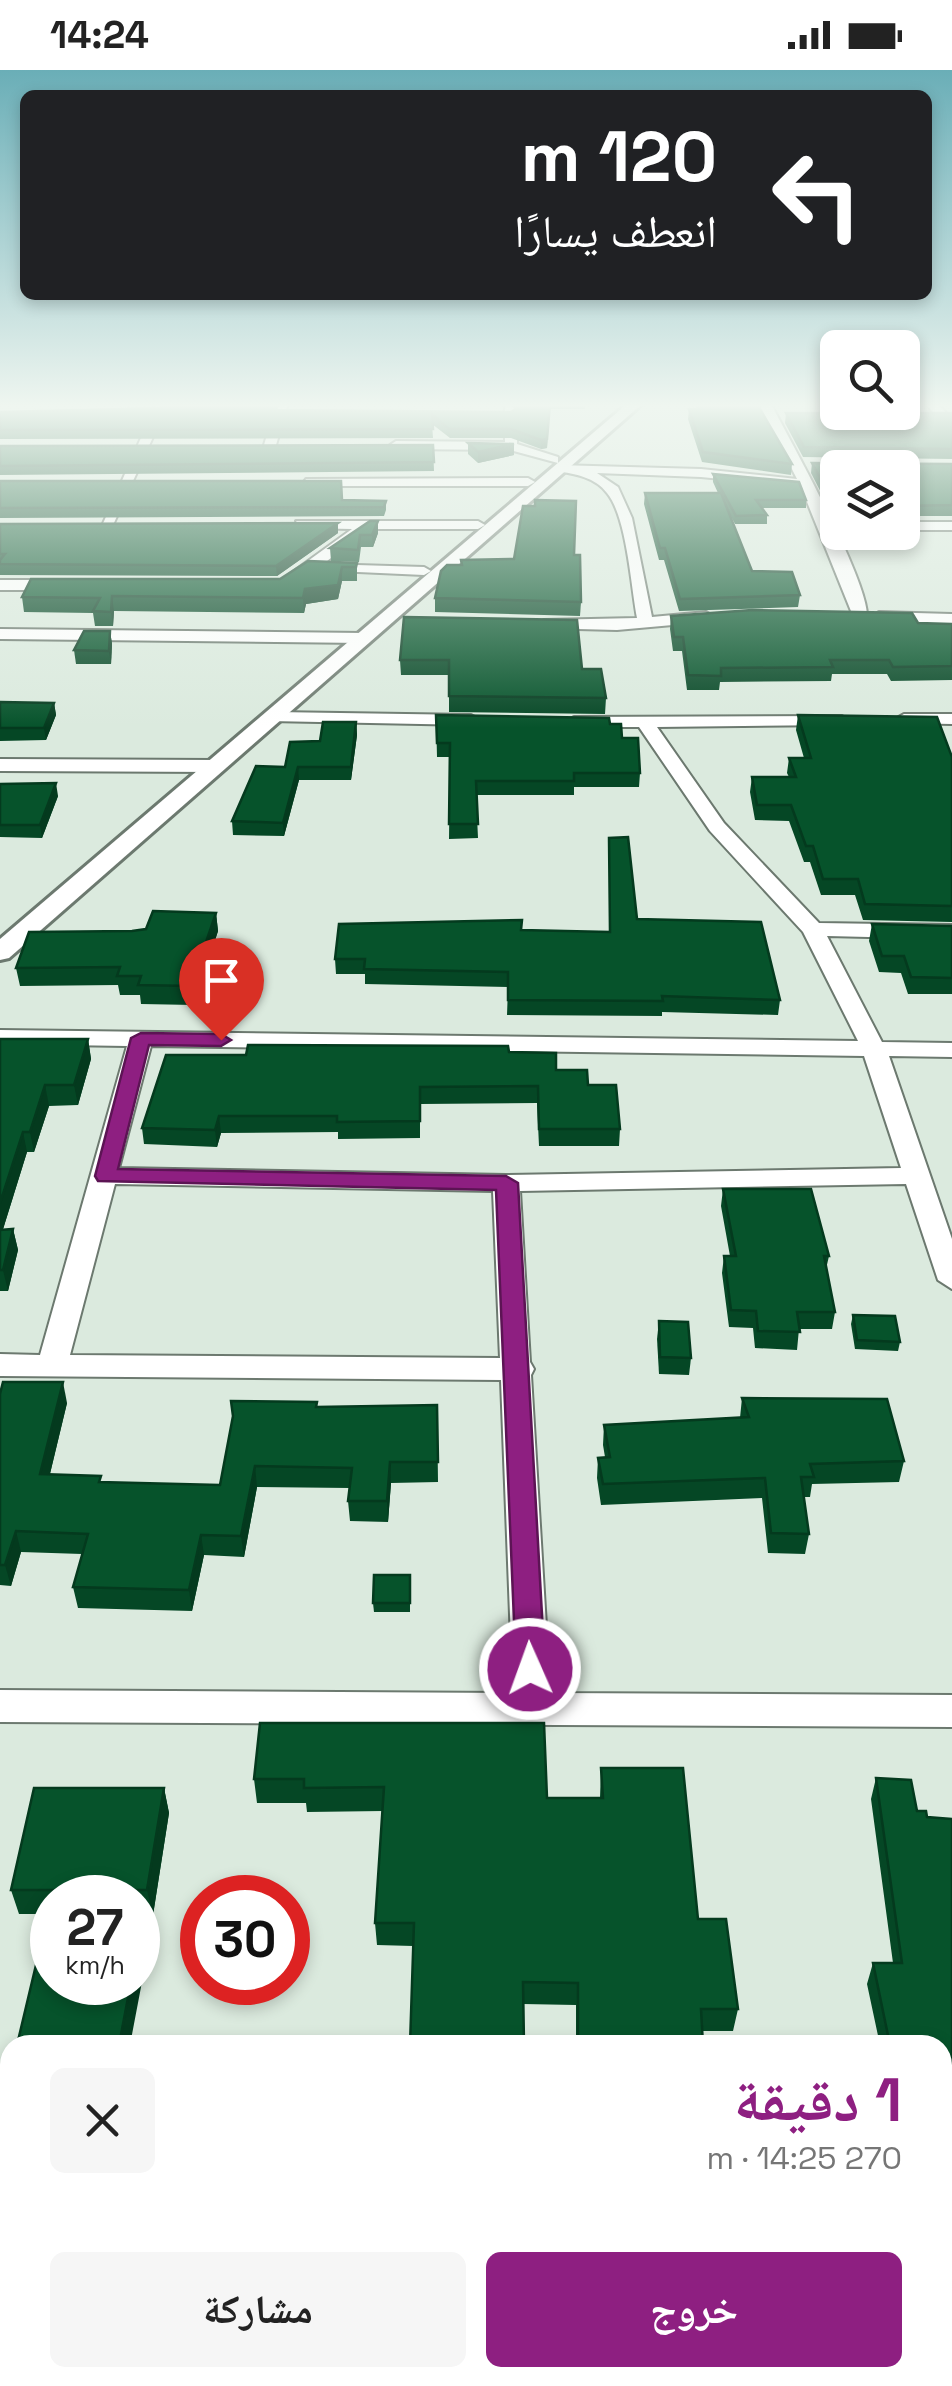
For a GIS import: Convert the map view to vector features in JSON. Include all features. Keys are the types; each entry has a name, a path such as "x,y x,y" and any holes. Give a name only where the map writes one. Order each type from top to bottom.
{"street":[{"path":"106,525 112,512"},
{"path":"399,524 401,512"},
{"path":"0,928 206,765 275,717 424,571 492,512"},
{"path":"0,952 206,765 355,637 387,619 512,512"},
{"path":"622,512 645,622"},
{"path":"292,524 478,524"},
{"path":"274,586 308,568 367,524"},
{"path":"88,525 124,525"},
{"path":"920,526 952,526"},
{"path":"840,550 861,616"},
{"path":"308,568 424,571"},
{"path":"0,585 90,585"},
{"path":"518,624 732,616"},
{"path":"843,616 952,619"},
{"path":"200,635 209,618"},
{"path":"387,619 417,621"},
{"path":"0,634 355,637"},
{"path":"275,717 500,721"},
{"path":"554,722 952,719"},
{"path":"644,724 726,837 813,930 874,1049 917,1176 944,1230 952,1280"},
{"path":"0,765 206,765"},
{"path":"813,930 952,932"},
{"path":"0,1038 952,1050"},
{"path":"52,1365 141,1038"},
{"path":"106,1176 506,1183 917,1176"},
{"path":"506,1183 519,1369 532,1707"},
{"path":"0,1366 519,1369"},
{"path":"0,1706 952,1711"}],"building":[{"path":"522,512 576,512 574,555 580,555 581,602 435,598 441,571 447,565 462,565 461,560 514,559"},
{"path":"650,512 729,512 752,571 792,572 800,595 680,599 665,548 660,548"},
{"path":"734,512 767,515 736,516"},
{"path":"370,521 378,521 372,535 360,535 358,550 330,548"},
{"path":"338,523 276,566 0,564 5,554 0,554 0,524"},
{"path":"308,561 357,563 356,567 342,567 338,585 305,589 303,598 112,596 111,612 93,611 100,598 22,597 31,579 280,579"},
{"path":"752,610 912,613 918,623 952,624 952,666 893,667 889,660 830,660 833,667 721,668 721,676 688,675 683,637 674,637 671,616"},
{"path":"404,617 577,620 582,669 601,669 606,698 449,696 449,660 400,660"},
{"path":"84,631 110,631 109,651 74,650"},
{"path":"0,702 54,703 44,728 0,728"},
{"path":"436,715 609,718 610,724 621,724 622,738 638,738 640,773 574,773 574,781 476,781 478,824 449,824 450,743 437,743"},
{"path":"798,715 937,717 952,757 952,906 865,904 858,879 823,879 813,846 806,846 791,805 757,805 752,777 796,777 789,758 811,758"},
{"path":"323,722 356,722 351,767 298,767 283,823 232,821 256,766 285,767 290,742 320,741"},
{"path":"56,783 40,825 0,825 0,784"},
{"path":"628,837 637,919 761,922 780,1000 662,996 663,1001 508,1000 508,972 364,969 365,959 335,959 339,924 522,920 521,930 610,932 609,838"},
{"path":"153,911 216,913 191,986 138,985 141,976 117,976 120,967 16,968 29,932 146,929"},
{"path":"872,924 952,926 952,978 911,977 904,956 882,956"},
{"path":"0,1039 88,1039 74,1085 45,1085 30,1132 23,1132 0,1203"},
{"path":"248,1045 508,1046 509,1052 556,1053 556,1070 587,1070 588,1085 616,1085 620,1129 539,1129 538,1086 420,1087 420,1121 337,1122 337,1116 219,1116 215,1130 142,1128 166,1055 246,1055"},
{"path":"723,1189 811,1189 829,1256 824,1256 835,1312 797,1312 800,1332 758,1331 756,1311 731,1310 724,1256 736,1256"},
{"path":"13,1229 3,1270 0,1270 0,1230"},
{"path":"853,1315 895,1316 900,1342 857,1340"},
{"path":"659,1321 688,1322 691,1358 660,1357"},
{"path":"3,1382 63,1382 40,1474 101,1476 99,1482 220,1485 233,1416 231,1401 317,1402 316,1407 437,1405 438,1462 390,1462 387,1501 348,1501 352,1468 255,1466 241,1536 201,1535 189,1590 73,1587 88,1534 16,1531 5,1565 0,1565"},
{"path":"742,1398 887,1399 904,1461 810,1464 814,1477 801,1477 809,1534 771,1533 765,1478 603,1484 598,1458 610,1457 604,1425 749,1417"},
{"path":"374,1575 410,1575 410,1603 373,1603"},
{"path":"260,1723 544,1723 547,1798 603,1798 601,1768 683,1768 698,1919 726,1919 738,2009 701,2009 702,2035 578,2035 578,1983 523,1982 524,2035 410,2035 414,1923 375,1923 384,1787 304,1788 304,1779 254,1779"},
{"path":"876,1778 911,1780 917,1811 926,1811 927,1817 952,1819 952,2035 888,2035 873,1963 902,1963"},
{"path":"34,1788 164,1788 150,1875 30,1875 30,1890 11,1890"},
{"path":"30,1990 30,2005 127,2005 121,2035 19,2035"}],"route":[{"path":"221,1040 141,1038 106,1176 506,1183 519,1369 530,1669"}]}
